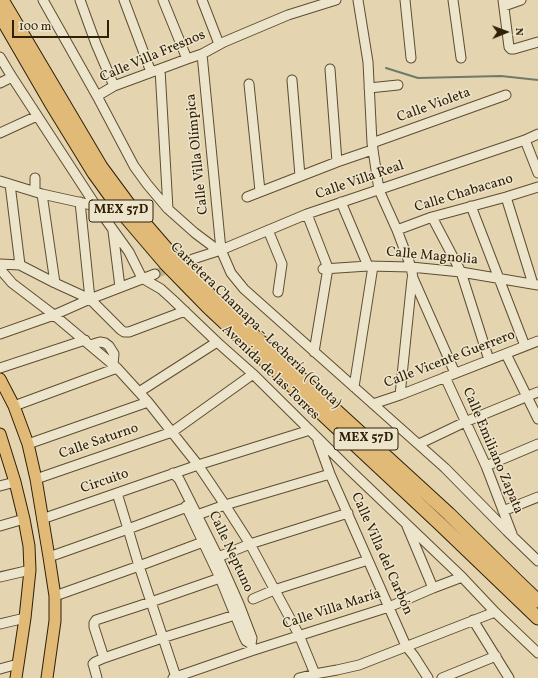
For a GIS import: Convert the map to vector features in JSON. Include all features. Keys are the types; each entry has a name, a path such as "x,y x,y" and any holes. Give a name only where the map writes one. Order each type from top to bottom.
{"highway":[{"name":"Carretera Chamapa - Lechería (Cuota)","path":"2,0 101,166 132,209 176,260 214,299 449,514 538,600"},
{"name":"Carretera Chamapa - Lechería (Cuota)","path":"0,15 94,173 126,216 166,264 208,307 439,523 538,618"}],"main road":[{"path":"0,379 14,406 28,444 36,479 49,557 55,596 55,620 47,678"},
{"path":"0,436 24,519 29,546 30,570 25,618 16,678"}],"street":[{"path":"43,0 97,96 134,166 168,209 219,251 232,273 244,289 445,468 538,561"},
{"path":"80,0 96,44 114,86"},
{"path":"124,0 155,71 168,209"},
{"path":"163,0 187,59"},
{"path":"202,0 219,44"},
{"name":"Calle Villa Fresnos","path":"97,96 114,86 202,54 219,44 288,15 336,0"},
{"path":"358,0 368,62 372,147 379,190 397,230 411,267 413,278 455,373"},
{"path":"405,0 411,58"},
{"path":"453,0 461,58"},
{"path":"521,0 503,3 509,47 514,49 538,42"},
{"name":"Calle Villa Olímpica","path":"202,54 219,251"},
{"path":"0,57 96,206 128,252 142,278"},
{"path":"330,69 337,162"},
{"path":"0,83 12,77"},
{"path":"292,80 300,176"},
{"path":"249,84 260,191"},
{"path":"369,88 398,85"},
{"name":"Calle Violeta","path":"247,197 506,95"},
{"path":"0,133 37,116"},
{"name":"Calle Villa Real","path":"193,258 219,251 307,214 525,140 538,134"},
{"path":"525,140 538,173"},
{"path":"35,178 39,193 54,283"},
{"path":"0,181 39,193 96,206"},
{"path":"10,184 20,265"},
{"name":"Calle Chabacano","path":"397,230 432,217 538,187"},
{"path":"506,197 536,284"},
{"path":"80,202 90,299"},
{"path":"341,202 371,266 354,387"},
{"path":"471,206 525,346"},
{"path":"307,214 326,269 314,352"},
{"path":"432,217 461,272 490,360"},
{"path":"112,230 120,287"},
{"path":"268,230 282,264 278,292"},
{"path":"0,264 20,265 54,283 90,299 124,332 129,332 185,311"},
{"name":"Calle Magnolia","path":"326,269 371,266 411,267 461,272 536,284"},
{"path":"0,269 12,283 54,315 115,366 148,402 198,465 250,544 299,635 315,674"},
{"path":"0,334 54,315 154,274"},
{"name":"Avenida de las Torres","path":"142,278 161,289 253,374 538,653"},
{"path":"400,395 413,278"},
{"name":"Calle Vicente Guerrero","path":"373,404 400,395 538,341"},
{"path":"139,392 217,342"},
{"path":"1,366 88,343"},
{"path":"506,354 538,419"},
{"path":"14,406 115,366"},
{"name":"Calle Saturno","path":"36,479 172,432 253,374"},
{"name":"Calle Emiliano Zapata","path":"445,377 486,466 513,537"},
{"path":"419,444 465,422 538,392"},
{"path":"28,444 148,402"},
{"name":"Circuito","path":"42,519 198,465 313,433"},
{"name":"Calle Villa del Carbón","path":"313,433 406,646 428,678"},
{"path":"486,466 538,444"},
{"name":"Calle Neptuno","path":"175,474 176,481 187,507 220,578 246,641 252,647"},
{"name":"Calle Neptuno","path":"175,474 179,479 218,557 239,604 252,638 252,647"},
{"path":"197,515 225,505 330,474"},
{"path":"0,486 14,482"},
{"path":"117,493 138,566 175,678"},
{"path":"503,512 538,497"},
{"path":"49,557 187,507"},
{"path":"218,557 250,544 348,513"},
{"path":"0,526 24,519"},
{"path":"406,523 433,588"},
{"path":"55,596 203,542"},
{"path":"529,553 538,549"},
{"path":"253,599 274,590 368,560"},
{"path":"0,577 30,570"},
{"name":"Calle Villa María","path":"175,678 252,647 299,635 389,607 462,577"},
{"path":"104,658 94,623 96,620 220,578"},
{"path":"299,678 359,664 495,612"},
{"path":"97,678 93,664 95,662 162,638 235,615"},
{"path":"0,624 25,618"},
{"path":"473,620 509,678"},
{"path":"442,678 496,656"},
{"path":"0,669 18,664"}],"waterway":[{"path":"386,68 418,78 501,76 538,80"}],"tunnel":[{"path":"155,274 193,259"}]}
